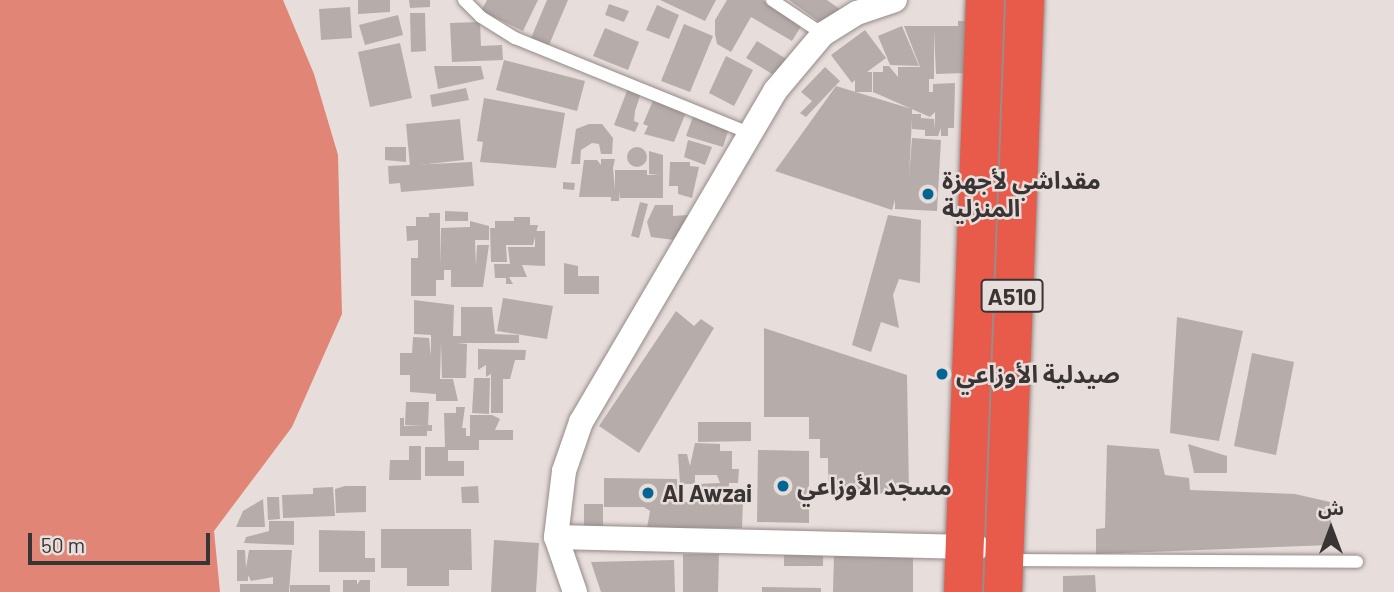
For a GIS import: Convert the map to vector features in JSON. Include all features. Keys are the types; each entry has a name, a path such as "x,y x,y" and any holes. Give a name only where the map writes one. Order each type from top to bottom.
{"highway":[{"name":"A510","path":"963,592 985,0"},
{"name":"A510","path":"1004,567 1025,0"}],"street":[{"path":"575,592 556,537 564,471 580,422 747,132 823,34 857,13 895,0"},
{"path":"556,537 965,547 1004,567"}],"lane":[{"path":"464,0 481,17 515,38 747,132"},
{"path":"772,0 823,34"},
{"path":"1004,567 1357,562"}],"shaded area":[{"path":"0,0 283,0 314,74 338,155 342,314 292,427 214,531 220,592 0,592"}],"building":[{"path":"358,0 390,0 390,12 358,14"},
{"path":"409,0 430,0 430,7 410,8"},
{"path":"487,0 538,0 523,31 481,11"},
{"path":"547,0 568,0 549,45 531,38"},
{"path":"660,0 716,0 705,21"},
{"path":"727,0 763,0 803,23 792,41 751,17 731,52 717,44 715,34 715,20"},
{"path":"789,0 827,0 841,10 828,28"},
{"path":"609,4 629,11 624,22 605,15"},
{"path":"657,5 679,15 669,39 646,30"},
{"path":"350,7 352,38 321,40 319,9"},
{"path":"410,13 425,13 426,51 411,52"},
{"path":"398,15 403,35 365,45 359,25"},
{"path":"958,21 965,21 966,73 936,74 934,31 934,79 929,79 929,92 933,92 933,84 955,83 954,128 948,128 948,136 941,136 941,128 938,136 925,136 925,130 912,129 912,118 909,177 912,138 941,140 937,211 895,209 895,200 892,210 775,171 836,86 911,109 873,92 873,72 883,72 883,66 889,66 898,77 898,67 920,67 904,26 958,26","holes":["912,109 930,117 935,112 935,129 934,119 912,114"]},
{"path":"480,22 481,46 502,45 503,60 452,62 450,23"},
{"path":"684,24 713,36 690,92 661,81"},
{"path":"902,26 919,66 890,65 878,36"},
{"path":"605,28 639,42 628,70 593,56"},
{"path":"865,30 886,58 867,72 872,72 872,92 855,92 855,80 852,83 831,55"},
{"path":"757,41 788,60 777,77 746,58"},
{"path":"400,43 412,98 370,107 358,52"},
{"path":"726,56 753,70 734,106 709,93"},
{"path":"504,60 585,81 577,111 496,90"},
{"path":"434,66 481,66 484,79 438,89"},
{"path":"825,67 840,81 806,117 800,113 812,101 801,92"},
{"path":"466,88 469,100 432,107 430,95"},
{"path":"628,88 641,93 635,111 634,121 639,123 635,132 614,125"},
{"path":"655,96 687,110 674,142 644,134 648,126 643,124"},
{"path":"484,98 565,113 556,168 480,162 483,142 477,141"},
{"path":"694,114 729,128 723,147 686,136"},
{"path":"460,119 464,160 410,166 406,124"},
{"path":"589,124 602,124 613,138 612,154 601,154 599,144 592,143 581,150 580,164 571,164 576,129"},
{"path":"688,140 712,147 705,165 684,157"},
{"path":"385,147 406,147 406,162 385,160"},
{"path":"637,147 644,150 647,157 644,164 637,167 630,164 627,157 630,150"},
{"path":"649,151 663,155 663,198 620,198 620,190 619,201 611,201 611,197 579,197 584,160 597,160 601,165 601,159 615,159 613,168 615,190 615,170 647,170 647,175 659,175 649,174"},
{"path":"472,162 474,186 401,192 400,183 389,184 388,166"},
{"path":"670,162 690,162 690,166 699,167 692,198 678,194 678,186 669,186"},
{"path":"563,182 575,183 574,190 563,189"},
{"path":"640,202 648,204 639,238 631,236"},
{"path":"655,205 673,205 673,216 688,215 674,240 651,237 647,222"},
{"path":"445,211 468,212 468,221 445,221"},
{"path":"429,213 440,213 440,267 441,228 470,227 470,221 489,226 489,240 475,240 476,266 477,245 489,245 483,287 451,287 451,270 444,270 444,280 436,280 436,296 411,296 411,258 418,258 418,240 407,241 406,226 416,226 416,217 429,217"},
{"path":"888,215 921,220 920,283 899,279 893,295 899,328 881,322 871,352 852,345"},
{"path":"514,217 530,217 530,225 538,225 533,245 506,245 507,262 491,262 490,228 495,228 495,221 514,221"},
{"path":"535,231 545,231 545,266 522,265 527,277 509,277 513,284 506,284 506,278 495,278 494,264 510,264 508,247 535,247"},
{"path":"564,263 578,266 578,276 599,276 599,294 564,294"},
{"path":"503,298 553,306 547,339 497,331"},
{"path":"414,300 454,305 453,336 461,336 461,307 492,307 495,334 519,335 519,343 457,343 467,344 466,378 442,378 441,342 440,379 453,379 458,401 436,401 436,394 410,392 410,375 400,375 400,353 412,353 413,337 429,338 431,356 431,335 414,334"},
{"path":"676,311 694,326 701,319 714,328 639,453 599,426"},
{"path":"1177,317 1243,331 1219,441 1170,433"},
{"path":"764,328 907,375 909,493 828,494 828,458 820,458 820,439 809,439 809,417 764,417"},
{"path":"478,349 526,350 525,360 515,360 510,379 503,379 503,413 491,413 491,374 486,377 486,365 478,370"},
{"path":"1252,353 1294,362 1276,455 1234,446"},
{"path":"474,378 490,378 489,414 472,413"},
{"path":"406,402 429,402 428,426 405,425"},
{"path":"456,407 465,407 462,428 466,428 466,436 470,436 470,415 492,415 500,419 495,430 513,430 513,440 479,440 479,450 448,450 448,461 464,461 464,476 425,476 425,447 445,447 444,413 456,413"},
{"path":"400,418 404,418 404,426 432,425 432,431 427,431 427,436 400,436"},
{"path":"698,422 751,422 751,441 698,442"},
{"path":"695,443 720,444 720,451 732,451 732,469 739,469 738,483 729,483 728,497 719,497 719,501 743,501 742,528 647,528 650,511 644,507 604,507 604,478 677,479 677,502 697,502 697,484 720,483 717,475 695,475 695,484 680,484 678,454 687,454 690,466"},
{"path":"1188,444 1227,456 1227,473 1194,473"},
{"path":"1107,445 1159,449 1165,475 1189,478 1190,490 1295,494 1330,502 1332,545 1096,554 1096,529 1105,528"},
{"path":"409,446 421,446 421,480 389,480 390,460 409,460"},
{"name":"مسجد الأوزاعي","path":"758,450 809,451 809,523 757,522"},
{"path":"366,486 366,512 336,513 335,489"},
{"path":"478,486 479,503 462,503 461,487"},
{"path":"333,487 335,516 283,518 282,495 313,494 313,488"},
{"path":"267,497 279,497 280,519 268,520"},
{"path":"263,499 265,527 236,527 243,511"},
{"path":"584,504 603,504 603,535 584,527"},
{"path":"269,521 294,521 294,545 244,543 246,537 269,531"},
{"path":"381,529 471,529 472,570 449,570 449,586 407,586 407,568 381,568"},
{"path":"319,530 365,531 365,558 375,558 375,572 319,572"},
{"path":"494,540 539,543 536,592 491,592"},
{"path":"784,549 823,550 823,566 784,566"},
{"path":"237,550 245,550 246,568 249,550 292,550 289,592 240,592 240,584 273,584 273,577 251,581 248,575 248,581 237,581"},
{"path":"683,554 719,554 718,592 683,592"},
{"path":"834,556 913,557 913,592 833,592"},
{"path":"674,560 675,592 601,592 591,562"},
{"path":"1095,575 1096,592 1063,592 1063,576"},
{"path":"343,580 357,580 357,585 360,580 370,580 370,592 343,592"},
{"path":"290,585 330,585 330,592 290,592"},
{"path":"762,587 821,588 821,592 762,592"}],"place":[{"name":"مقداشي لأجهزة المنزلية","path":"928,194"},
{"name":"صيدلية الأوزاعي","path":"942,374"},
{"name":"مسجد الأوزاعي","path":"783,486"},
{"name":"Al Awzai","path":"648,493"}]}
